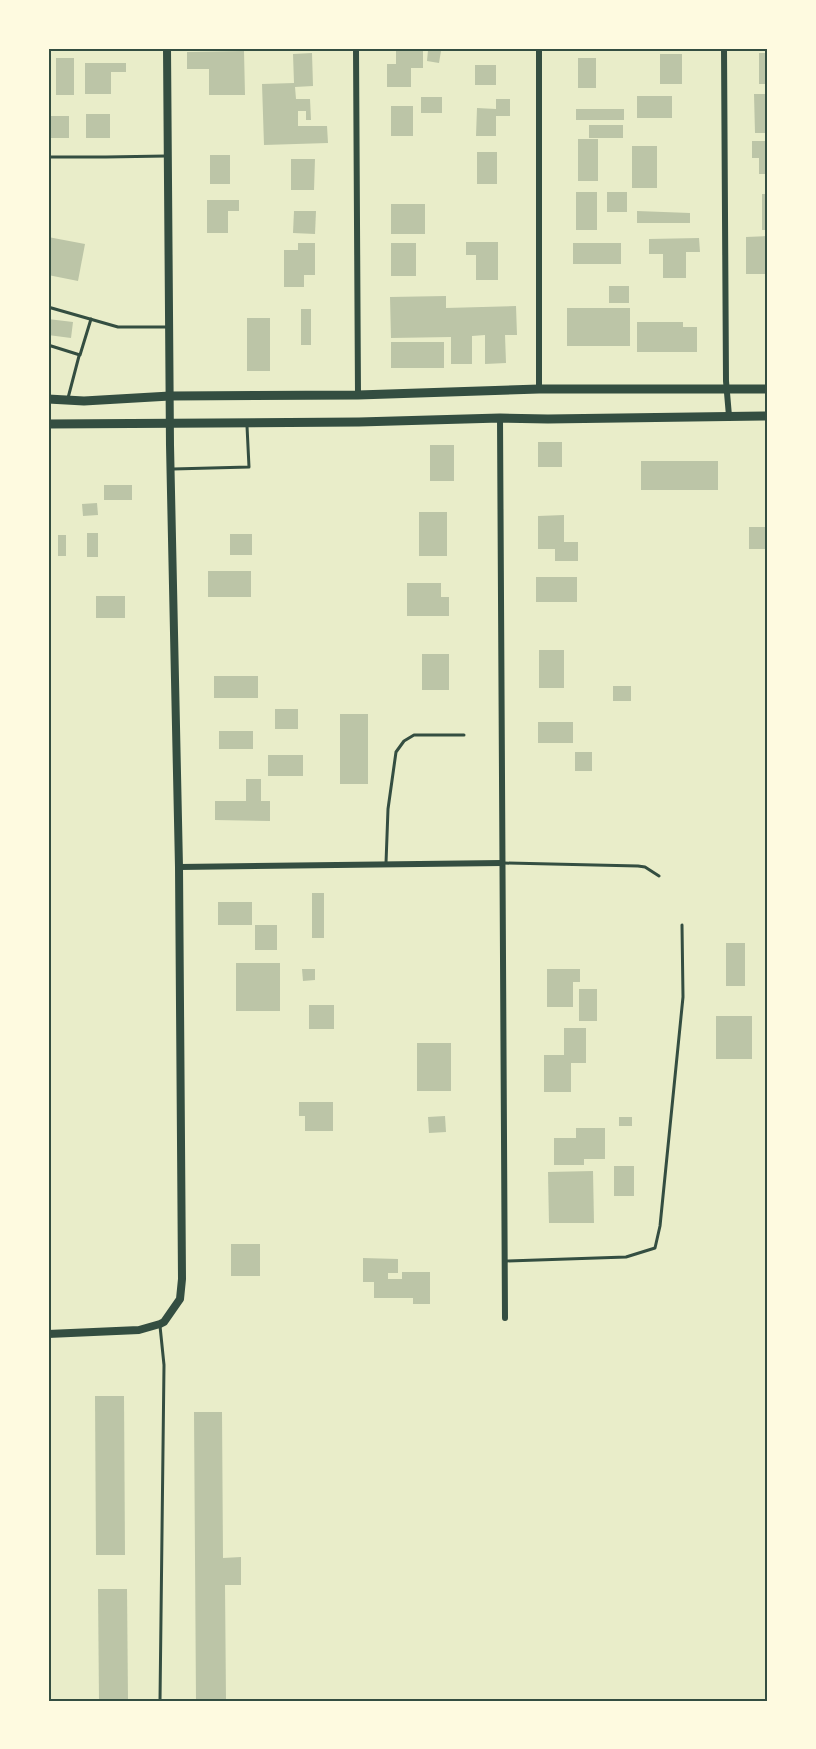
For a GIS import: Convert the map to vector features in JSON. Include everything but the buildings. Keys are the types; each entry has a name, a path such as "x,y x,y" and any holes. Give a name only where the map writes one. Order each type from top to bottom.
{"main road":[{"path":"48,399 84,401 170,396 768,389"},
{"path":"48,424 768,416"}],"street":[{"path":"48,1334 139,1330 160,1324 164,1322 180,1299 182,1279 179,867 168,327 167,48"},
{"path":"356,48 358,395"},
{"path":"539,48 539,390"},
{"path":"724,48 726,390 729,416"},
{"path":"500,418 505,1318"},
{"path":"179,867 502,863"}],"lane":[{"path":"48,157 167,156"},
{"path":"48,307 118,327 168,327"},
{"path":"67,400 91,319"},
{"path":"48,345 80,355"},
{"path":"171,469 249,467 247,423"},
{"path":"386,865 388,809 396,752 404,741 414,735 464,735"},
{"path":"502,863 638,866 645,867 659,876"},
{"path":"504,1261 626,1257 655,1248 660,1226 683,997 682,925"},
{"path":"160,1324 164,1365 160,1701"}]}
